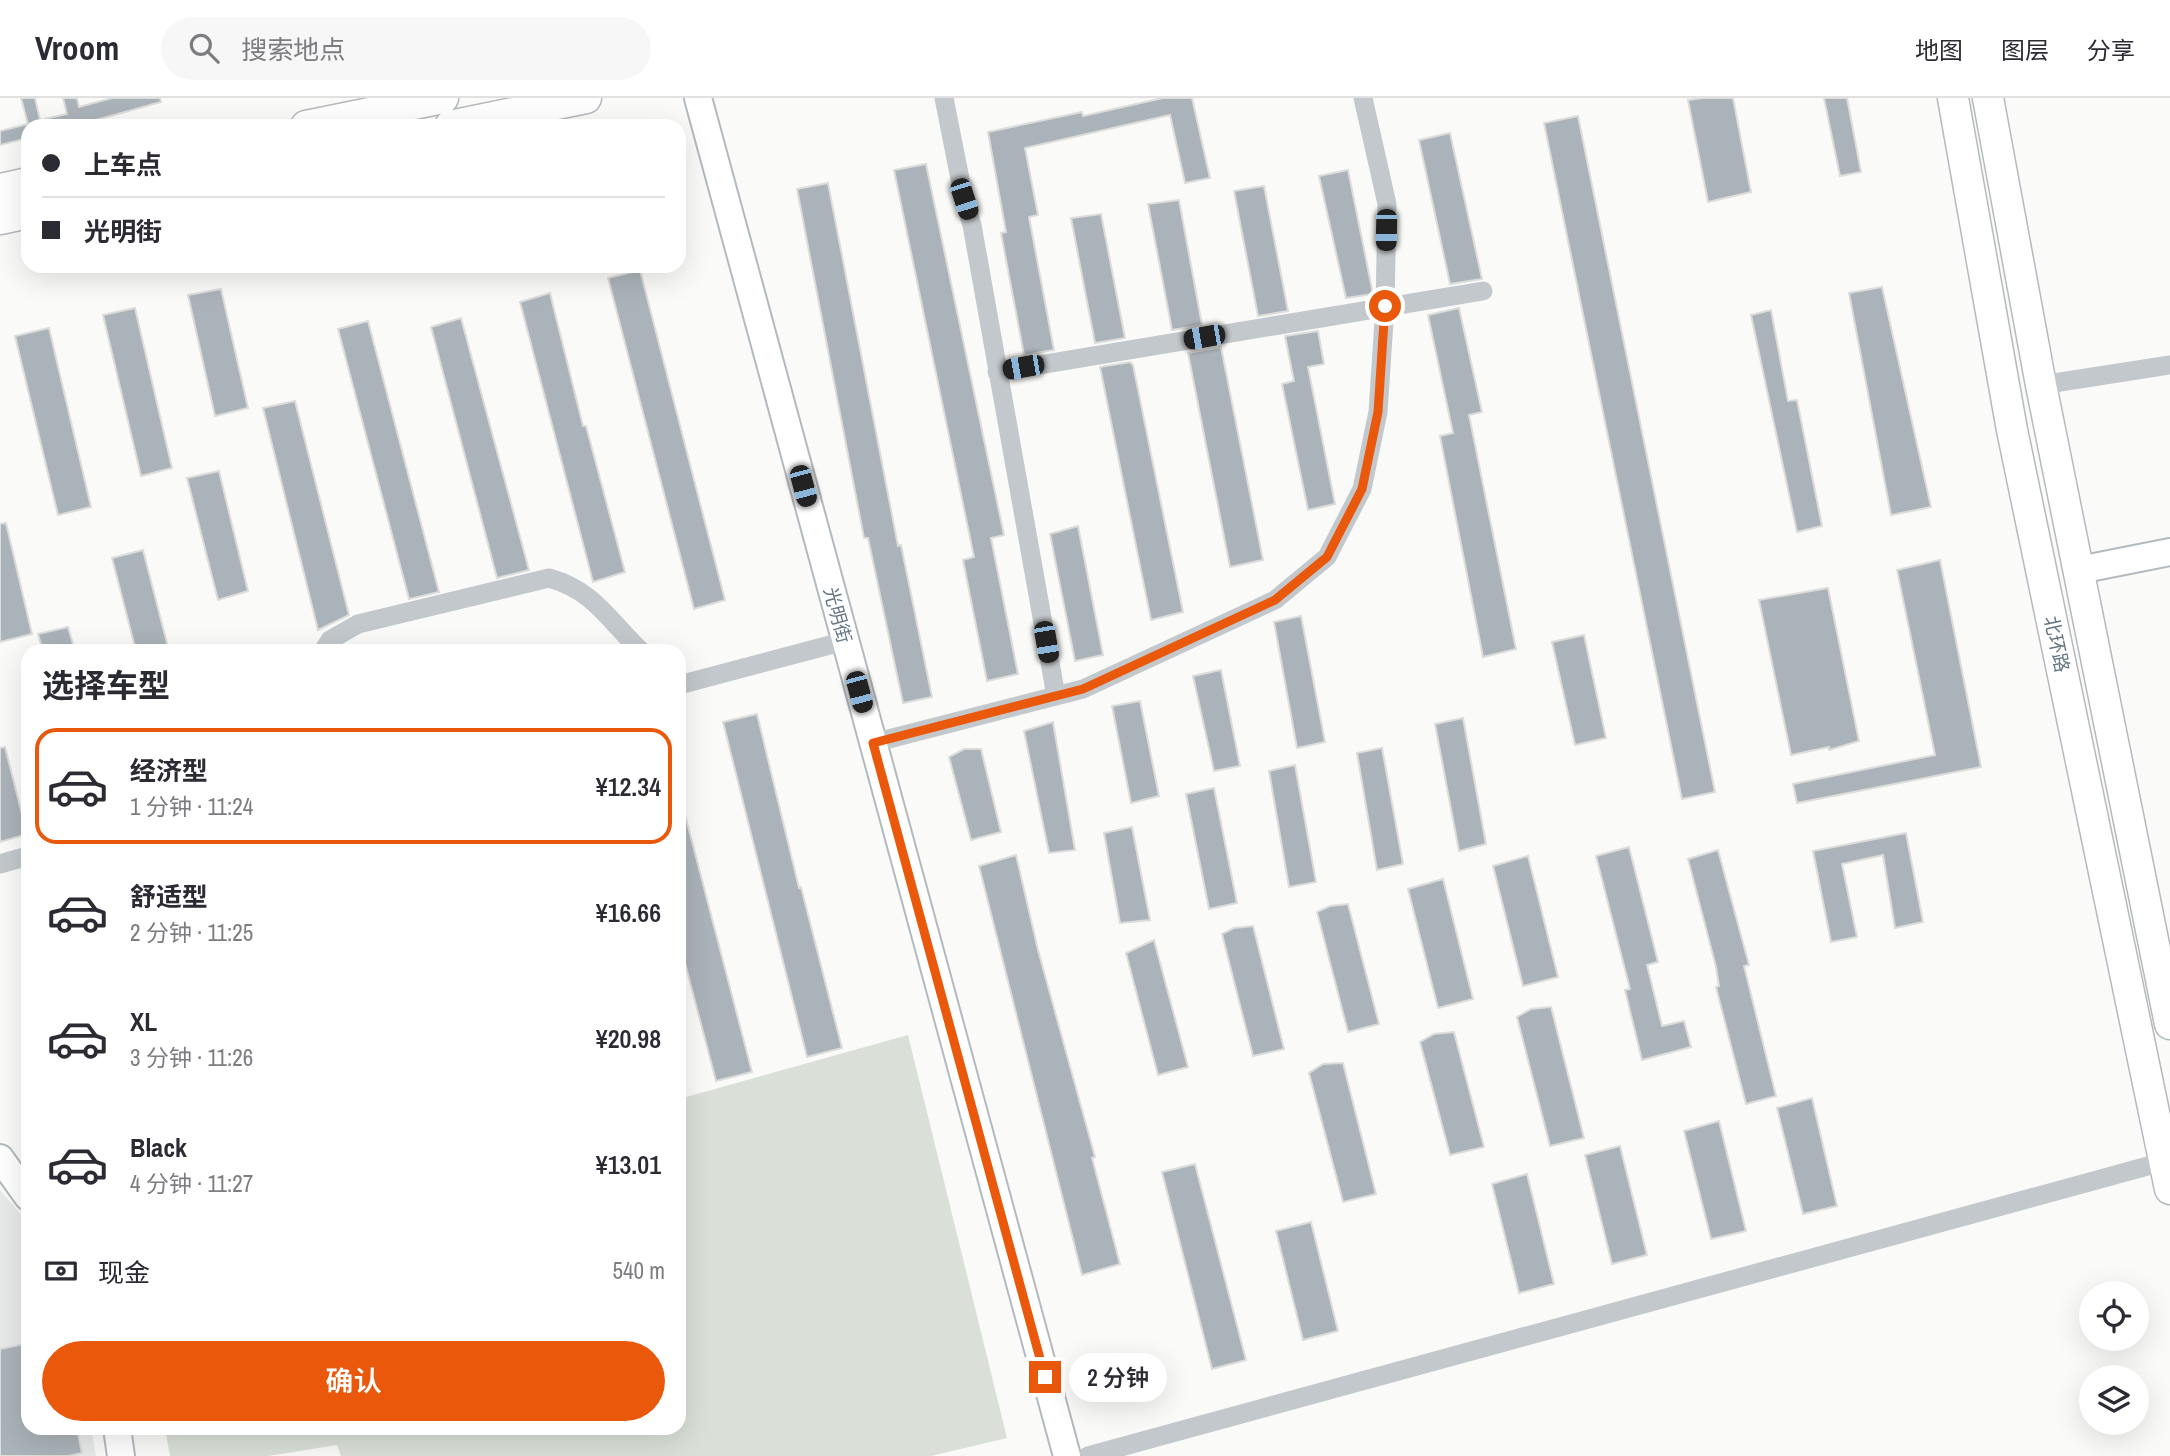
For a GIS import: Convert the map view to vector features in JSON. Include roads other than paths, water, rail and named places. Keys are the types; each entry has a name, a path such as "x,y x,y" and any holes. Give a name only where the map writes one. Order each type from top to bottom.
{"main road":[{"path":"340,119 443,98"},
{"path":"484,119 586,98"},
{"name":"北环路","path":"1952,98 2012,430 2168,1170"},
{"name":"北环路","path":"1988,98 2041,385 2170,1024"},
{"path":"0,189 21,184"},
{"path":"0,219 21,214"}],"street":[{"name":"光明街","path":"698,98 1067,1456"},
{"path":"944,98 964,199 972,225 1056,696"},
{"path":"873,743 1083,689 1275,600 1327,557 1362,489 1378,412 1385,306 1387,204 1363,98"},
{"path":"997,372 1483,291"},
{"path":"2041,385 2170,365"},
{"path":"2078,570 2170,552"},
{"path":"327,644 358,624 549,578 573,585 591,597 615,627 633,644"},
{"path":"686,683 845,641"},
{"path":"0,864 21,858"},
{"path":"0,1158 21,1187"},
{"path":"1088,1456 2168,1170"},
{"path":"118,1435 121,1456"}]}
